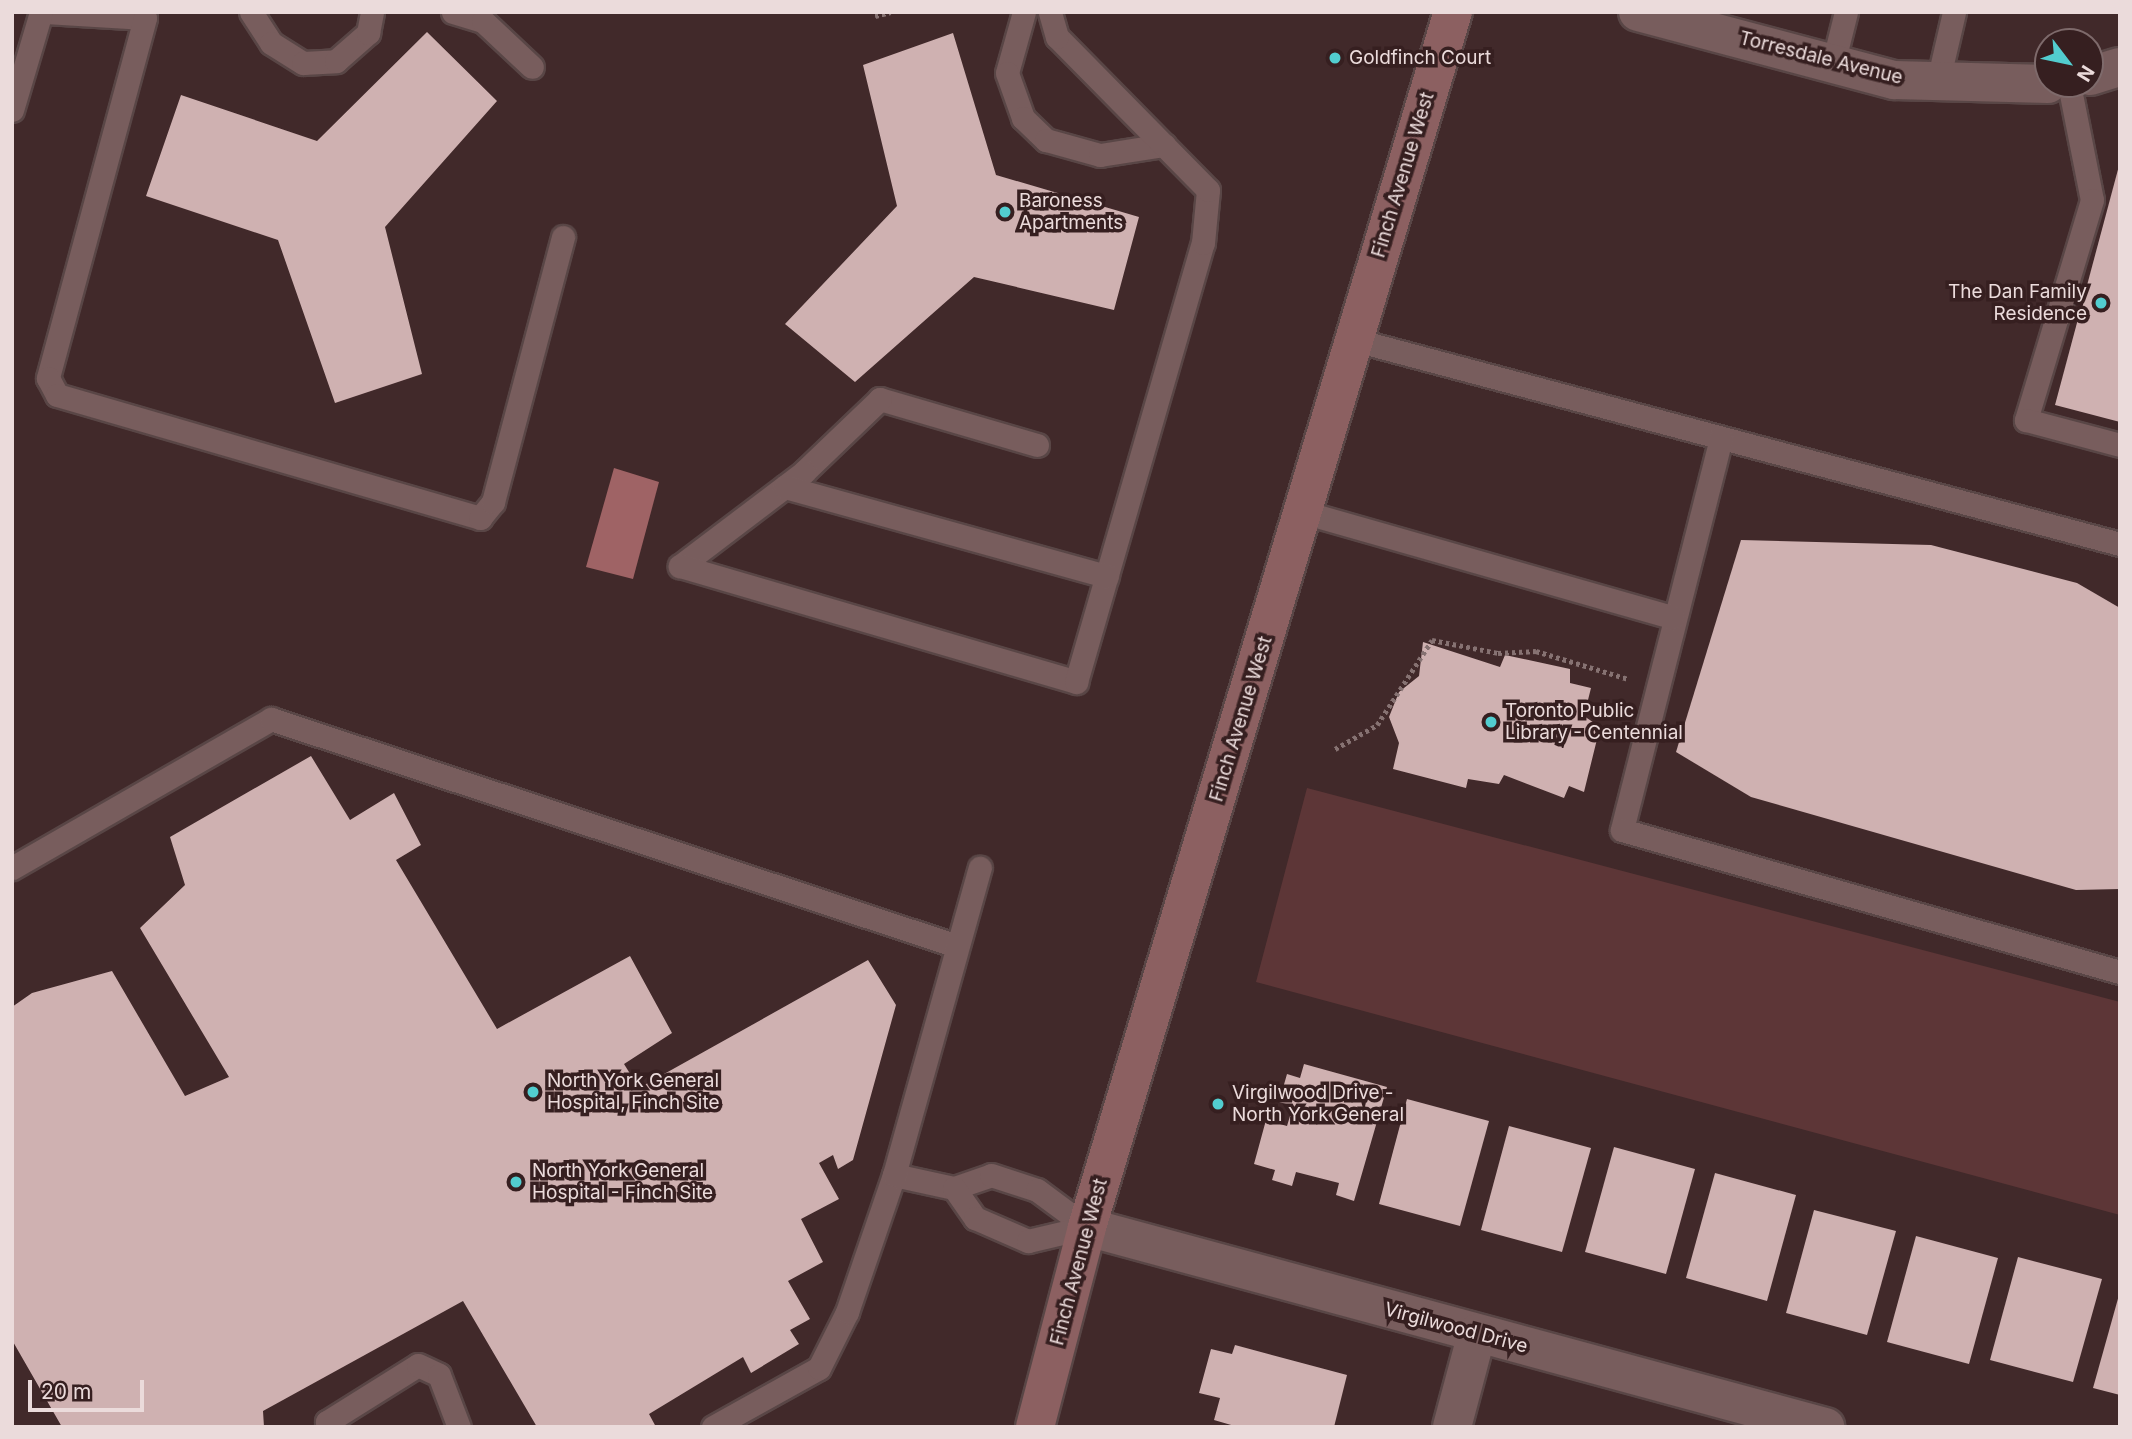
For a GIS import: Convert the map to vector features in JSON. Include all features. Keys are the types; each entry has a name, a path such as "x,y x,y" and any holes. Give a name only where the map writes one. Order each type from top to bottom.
{"main road":[{"name":"Finch Avenue West","path":"1035,1427 1087,1227 1453,12"}],"street":[{"name":"Torresdale Avenue","path":"1638,12 1894,80 2034,83"},
{"name":"Virgilwood Drive","path":"1087,1227 1825,1427"},
{"path":"1452,1427 1477,1333"}],"lane":[{"path":"12,110 43,12 153,15 48,377 57,395 480,518 493,502 563,237"},
{"path":"251,12 271,43 303,62 336,61 368,33 372,12"},
{"path":"453,12 483,21 532,67"},
{"path":"1024,12 1007,73 1023,118 1046,140 1100,155 1164,145"},
{"path":"1037,446 880,399 785,486 680,566 1076,682 1203,243 1208,190 1057,37 1051,12"},
{"path":"1833,64 1846,12"},
{"path":"1938,80 1954,12"},
{"path":"2072,98 2092,200 2026,420 2120,445"},
{"path":"1354,340 2120,544"},
{"path":"1721,438 1672,617 1622,830 2120,972"},
{"path":"785,486 1107,576"},
{"path":"1303,512 1672,617"},
{"path":"12,868 271,719 957,946"},
{"path":"713,1427 819,1368 847,1312 894,1175 979,868"},
{"path":"894,1175 954,1188 991,1175 1037,1190 1087,1227"},
{"path":"954,1188 975,1218 1028,1241 1087,1227"},
{"path":"330,1427 327,1422 418,1365 439,1375 459,1427"}],"path":[{"path":"875,16 891,12"},
{"path":"1335,749 1377,725 1432,640 1498,653 1536,651 1574,667 1656,685"}],"shaded area":[{"path":"614,468 659,482 633,579 586,567"},
{"path":"1307,788 2120,1002 2120,1215 1256,982"}],"building":[{"path":"427,32 497,101 385,227 422,374 335,403 278,240 146,196 181,95 317,141"},
{"name":"Baroness Apartments","path":"953,33 996,175 1139,217 1114,310 974,277 855,382 785,324 897,206 863,65"},
{"name":"The Dan Family Residence","path":"2120,162 2120,422 2055,405"},
{"path":"1741,540 1931,545 2077,583 2120,608 2120,889 2076,890 1751,797 1676,752"},
{"name":"Toronto Public Library - Centennial","path":"1423,642 1500,667 1505,655 1570,669 1570,683 1591,688 1584,716 1600,727 1584,792 1569,786 1564,798 1504,775 1499,784 1468,779 1466,788 1393,769 1399,743 1389,717 1399,692 1419,676"},
{"name":"North York General Hospital, Finch Site","path":"311,756 350,820 394,793 421,845 396,860 497,1029 630,956 672,1033 624,1064 639,1088 868,960 896,1005 853,1160 838,1169 833,1155 819,1163 839,1199 801,1219 823,1262 788,1281 810,1319 790,1330 799,1344 751,1373 743,1357 649,1414 656,1427 537,1427 463,1301 263,1411 264,1427 62,1427 12,1340 12,1007 32,993 112,971 185,1096 229,1077 140,928 185,885 170,837"},
{"path":"1304,1064 1387,1087 1354,1201 1336,1195 1339,1183 1296,1172 1292,1186 1272,1180 1275,1170 1254,1164 1266,1120 1287,1126 1293,1106 1279,1102 1287,1074 1300,1078"},
{"path":"1407,1099 1489,1121 1460,1226 1379,1204"},
{"path":"1509,1126 1591,1148 1562,1252 1481,1230"},
{"path":"1614,1147 1695,1169 1666,1274 1585,1252"},
{"path":"1715,1173 1796,1195 1767,1301 1686,1278"},
{"path":"1814,1210 1896,1231 1867,1335 1786,1313"},
{"path":"1916,1236 1998,1258 1969,1364 1887,1342"},
{"path":"2018,1257 2102,1279 2073,1382 1990,1360"},
{"path":"2120,1295 2120,1395 2093,1388"},
{"path":"1235,1345 1347,1375 1334,1427 1238,1427 1214,1420 1220,1398 1199,1393 1211,1349 1232,1354"}],"place":[{"name":"Goldfinch Court","path":"1335,58"},
{"name":"Baroness Apartments","path":"1005,212"},
{"name":"The Dan Family Residence","path":"2101,303"},
{"name":"Toronto Public Library - Centennial","path":"1491,722"},
{"name":"North York General Hospital, Finch Site","path":"533,1092"},
{"name":"Virgilwood Drive - North York General","path":"1218,1104"},
{"name":"North York General Hospital - Finch Site","path":"516,1182"}]}
